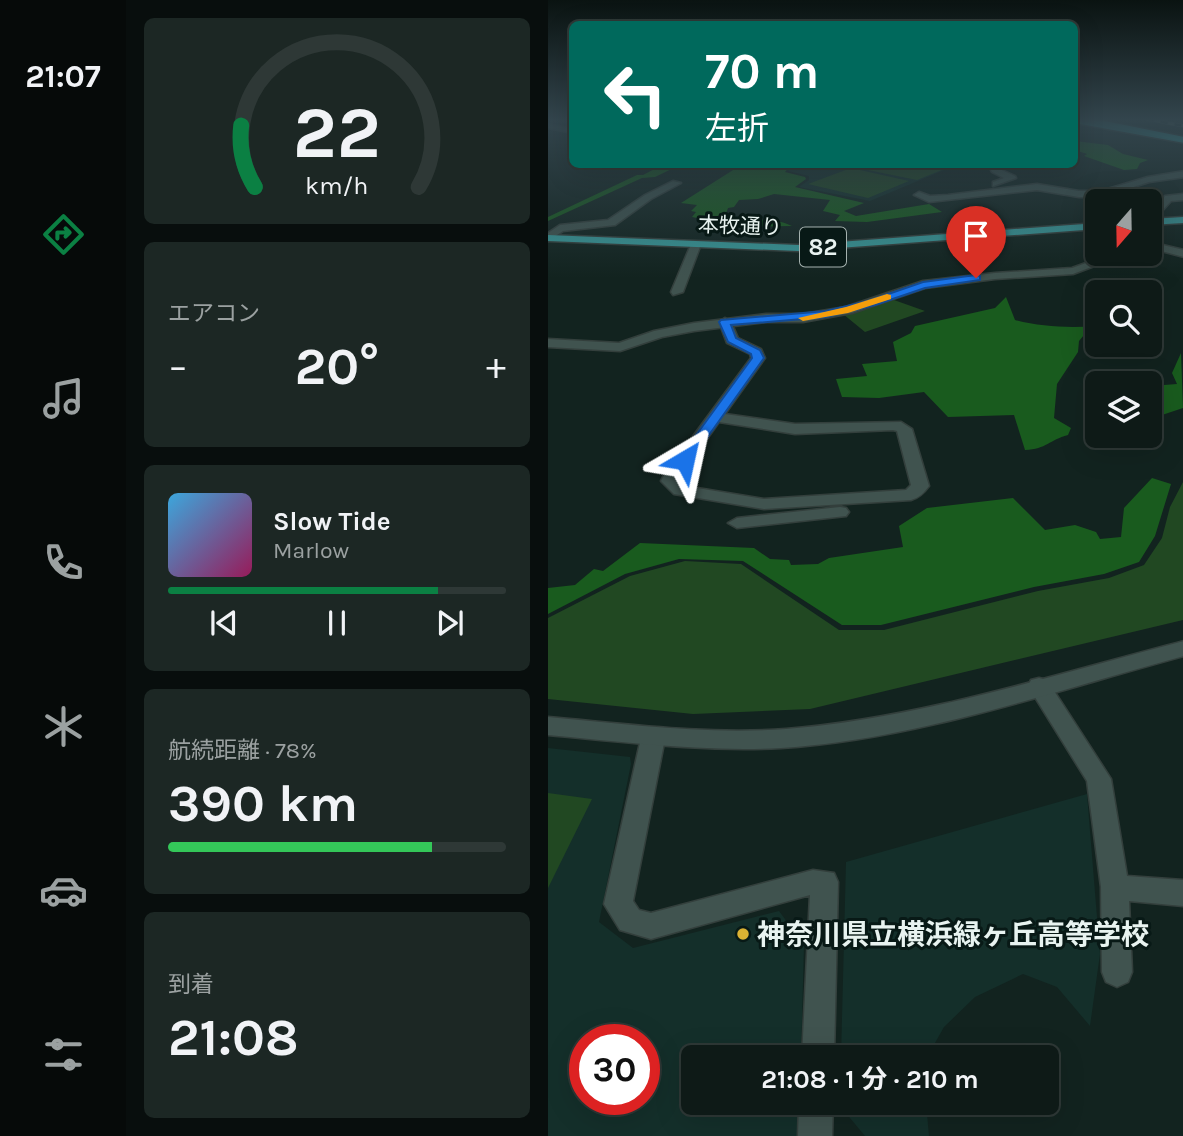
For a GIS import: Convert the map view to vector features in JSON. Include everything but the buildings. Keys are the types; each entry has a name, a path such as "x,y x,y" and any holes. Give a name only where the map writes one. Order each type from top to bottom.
{"main road":[{"path":"1162,213 1183,214"},
{"path":"1162,221 1183,220"},
{"name":"本牧通り","path":"550,234 795,242 1085,221"},
{"name":"本牧通り","path":"550,234 696,244 824,247 1085,227"}],"street":[{"path":"948,198 1012,179 999,172"},
{"path":"1030,173 1036,180 1037,187"},
{"path":"919,195 928,199 948,198 1037,187 1079,194 1102,194 1148,180 1183,174"},
{"path":"550,234 560,228 611,223 648,197 676,183"},
{"path":"1162,204 1168,198 1183,197"},
{"path":"677,292 696,244"},
{"path":"1162,248 1183,254"},
{"path":"548,343 620,347 659,334 725,322 826,314 871,303 923,285 995,276 1073,271 1087,266"},
{"path":"715,417 795,429 896,425 904,429 920,486 911,495 764,504 680,490 669,481 715,417 758,358 756,352 732,340 725,322"},
{"path":"737,523 869,508 890,496"},
{"path":"548,726 654,737 725,740 816,736 911,719 1183,648"},
{"path":"1039,686 1099,779 1115,887 1117,972"},
{"path":"654,737 618,904 630,921 651,926 813,882 824,882 818,1045"},
{"path":"1115,887 1183,893"},
{"path":"815,1136 816,1115"}],"shaded area":[{"path":"792,172 939,172 870,201 799,187 809,180 809,176"},
{"name":"神奈川県立横浜緑ヶ丘高等学校","path":"548,748 630,757 631,764 599,922 633,948 779,911 804,945 801,1045 681,1045 681,1115 799,1115 798,1136 548,1136"},
{"path":"1087,794 1100,954 1090,1026 1057,987 1023,974 975,997 944,1027 934,1045 841,1045 846,862"},
{"path":"848,1115 927,1115 929,1136 865,1136"}],"green space":[{"path":"649,172 665,172 655,177 642,178 548,221 548,217 637,175"},
{"path":"730,172 785,172 805,177 806,179 795,187 864,203 844,211 856,216 929,204 942,212 867,222 835,221 840,215 823,211 830,200 774,194 758,199 739,200 734,207 728,208 725,216 776,221 792,226 722,227 718,222 692,217 696,212 691,211 697,205 681,203"},
{"path":"840,172 869,172 909,181 868,198 808,184"},
{"path":"878,172 937,172 917,180"},
{"path":"1006,297 1015,320 1056,326 1085,327 1085,335 1079,341 1078,352 1057,384 1054,418 1071,428 1068,435 1038,448 1025,450 1014,415 948,417 924,392 879,398 842,397 836,379 867,376 862,364 897,361 893,342 911,333 915,326 995,308"},
{"path":"894,300 925,311 865,332 843,314"},
{"path":"1181,353 1183,408 1162,415 1162,385 1177,384 1172,373"},
{"path":"1152,478 1171,484 1155,536 1139,562 1104,574 1034,587 881,625 842,625 743,561 679,559 625,574 548,614 548,588 575,585 594,569 603,571 640,543 754,548 770,559 789,560 791,565 818,564 829,558 903,547 899,526 927,508 1013,498 1045,530 1075,525 1096,532 1100,539 1121,537 1124,508"},
{"path":"1183,482 1183,620 810,709 693,714 548,699 548,618 630,576 685,561 741,564 839,630 884,630 1038,591 1109,578 1144,565 1162,538 1170,507"},
{"path":"548,793 592,799 548,888"}],"slow traffic":[{"path":"803,318 848,310 887,297"}],"place":[{"name":"神奈川県立横浜緑ヶ丘高等学校","path":"743,934"}],"route":[{"path":"685,460 758,358 756,352 732,340 725,322 803,318 826,314 848,310 923,285 976,278"}]}
